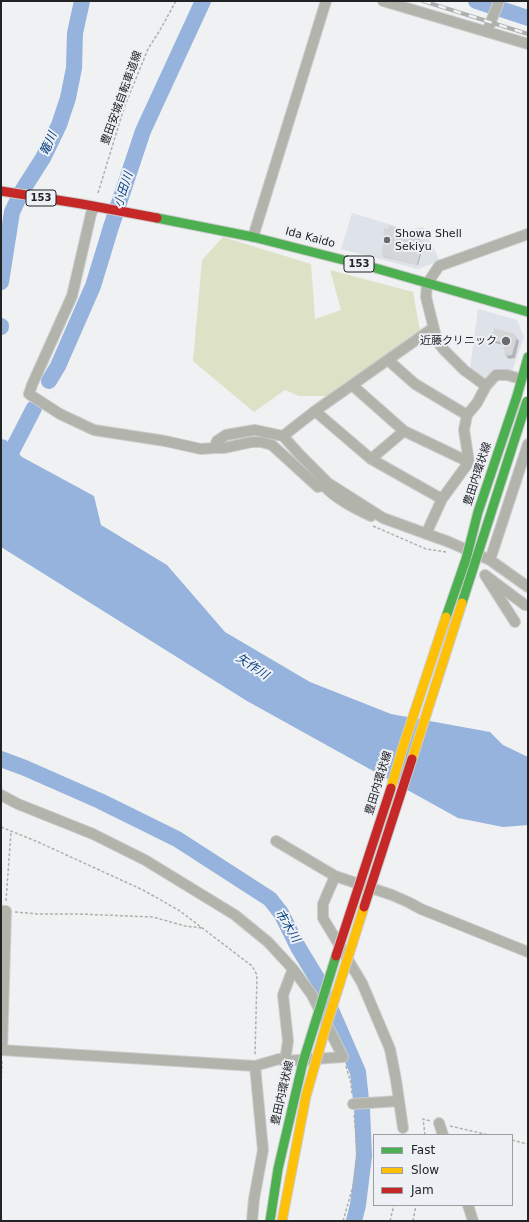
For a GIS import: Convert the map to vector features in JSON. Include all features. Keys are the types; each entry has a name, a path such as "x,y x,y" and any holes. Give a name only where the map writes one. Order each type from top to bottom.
{"main road":[{"name":"Ida Kaido","path":"1,191 82,204 253,236 352,262 528,312"},
{"name":"豊田内環状線","path":"270,1221 278,1169 303,1062 346,922 386,805 402,750 466,559 478,512 517,396 528,356"},
{"path":"282,1221 306,1096 324,1033 528,400"}],"street":[{"path":"253,236 326,1"},
{"path":"383,1 528,44"},
{"path":"487,32 500,1"},
{"path":"94,207 91,214 72,296 29,394 60,414 94,430 165,441 201,449 224,448 252,442 261,442 272,445 318,487 323,485 330,492 358,510 375,518 383,518"},
{"path":"486,386 464,370 437,341 426,296 426,284 440,266 528,234"},
{"path":"283,436 315,411 433,328"},
{"path":"388,360 415,384 467,415"},
{"path":"426,534 442,499 469,462 464,430 467,415 486,386 496,375 507,375 521,379"},
{"path":"352,385 404,431 469,462"},
{"path":"315,411 371,459 442,499"},
{"path":"214,448 217,441 226,435 243,432 255,430 283,436 328,483 383,518 449,542 490,560 528,586"},
{"path":"371,459 404,431"},
{"path":"490,560 528,444"},
{"path":"515,622 485,575 527,607"},
{"path":"1,795 18,804 93,834 145,860 235,915 268,942 293,970 312,995 343,1058 279,1059 255,1066 2,1050 3,911"},
{"path":"276,841 335,876 392,895 421,909 528,952"},
{"path":"335,876 323,904 323,918 362,983 390,1049 403,1128"},
{"path":"285,1060 288,1041 283,995 293,970"},
{"path":"252,1221 254,1199 263,1150 255,1066"},
{"path":"353,1104 399,1101"},
{"path":"439,1124 443,1134"},
{"path":"468,1206 473,1221"}],"path":[{"name":"豊田安城自転車道線","path":"94,207 124,108 148,48 176,1"},
{"path":"1,827 10,832 38,842 143,890 180,911 252,966 257,975 255,1066"},
{"path":"10,832 3,911 39,914 153,917 185,926 203,928"},
{"path":"1,1089 2,1050"},
{"path":"343,1058 351,1083 357,1150 355,1179 343,1221"},
{"path":"424,1134 424,1119 439,1124 484,1134"},
{"path":"513,1140 528,1144"},
{"path":"390,1221 394,1206"},
{"path":"413,1221 416,1206"}],"shaded area":[{"name":"Showa Shell Sekiyu","path":"352,213 408,230 423,227 440,261 418,269 341,249"},
{"path":"478,309 517,320 524,337 512,371 499,370 485,379 470,369"}],"green space":[{"path":"223,237 311,264 315,319 341,310 330,270 413,292 420,331 327,396 299,396 285,390 254,412 193,361 202,260"}],"water":[{"name":"矢作川","path":"1,439 6,440 22,457 94,496 101,525 167,565 225,632 310,682 391,714 490,732 503,745 528,757 528,825 503,827 458,818 247,701 1,547"}],"building":[{"path":"389,225 408,231 418,229 421,234 418,240 423,241 417,265 382,256 384,228 388,229"},
{"name":"近藤クリニック","path":"494,328 515,334 514,337 517,337 512,355 505,356 503,343 491,340"}],"waterway":[{"name":"篭川","path":"1,282 12,212 22,191 43,158 59,125 68,98 74,68 75,33 82,1"},
{"name":"小田川","path":"49,381 58,366 93,286 143,131 203,1"},
{"name":"小田川","path":"476,1 528,18"},
{"name":"小田川","path":"1,472 34,408"},
{"name":"市木川","path":"1,759 100,801 177,839 270,899 281,913 298,947 318,980 358,1072 362,1109 364,1156 358,1205 354,1221"}],"railway":[{"path":"423,1 528,34"}],"traffic: fast":[{"path":"157,218 253,237 375,268 528,312"},
{"path":"517,396 528,357"},
{"path":"446,617 466,559 478,512 517,396"},
{"path":"462,603 527,401"},
{"path":"270,1221 278,1169 303,1062 336,956"}],"traffic: jam":[{"path":"1,191 157,218"},
{"path":"364,907 412,759"},
{"path":"336,956 391,788"}],"traffic: slow":[{"path":"412,759 462,603"},
{"path":"391,788 446,617"},
{"path":"282,1221 306,1096 324,1033 364,907"}],"place":[{"name":"Showa Shell Sekiyu","path":"387,240"},
{"name":"近藤クリニック","path":"506,341"}]}
